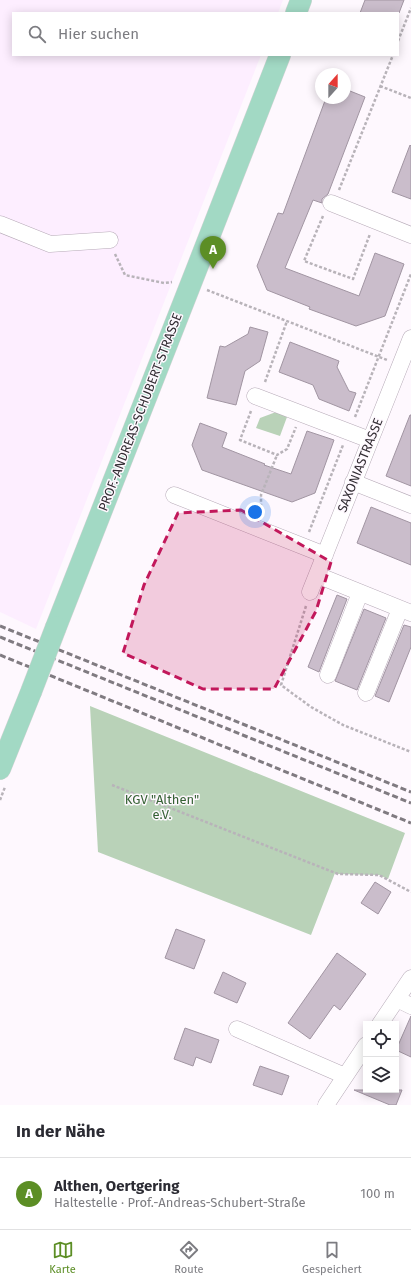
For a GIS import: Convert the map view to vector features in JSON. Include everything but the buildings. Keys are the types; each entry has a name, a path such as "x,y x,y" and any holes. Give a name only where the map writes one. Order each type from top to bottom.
{"main road":[{"path":"296,12 301,0"},
{"name":"PROF.-ANDREAS-SCHUBERT-STRASSE","path":"0,770 280,56"}],"street":[{"path":"331,203 411,235"},
{"path":"0,224 50,244 110,240"},
{"name":"SAXONIASTRASSE","path":"310,592 411,338"},
{"path":"257,397 370,440"},
{"path":"353,482 411,505"},
{"path":"174,495 325,555"},
{"path":"317,575 406,611 366,693"},
{"path":"328,675 360,593"},
{"path":"382,1021 411,978"},
{"path":"397,999 411,1006"},
{"path":"237,1029 345,1076"},
{"path":"326,1105 363,1049"}],"path":[{"path":"399,38 411,8"},
{"path":"375,221 353,280 304,261 324,214 339,190 393,56"},
{"path":"380,86 411,98"},
{"path":"110,240 125,275 164,284 180,280 400,365"},
{"path":"303,546 411,274"},
{"path":"277,455 240,440 287,321"},
{"path":"253,526 260,506 261,495 277,455 287,450 301,414"},
{"path":"112,785 338,874 379,874 411,892"}],"highlighted area":[{"path":"241,510 331,562 316,611 274,689 203,689 123,653 144,585 178,513"}],"shaded area":[{"path":"0,0 283,0 278,12 12,12 12,56 261,56 36,629 0,612"}],"green space":[{"path":"276,412 287,417 280,436 256,428 260,418"},
{"name":"KGV \"Althen\" e.V.","path":"90,706 405,833 388,879 379,875 335,873 311,935 98,852"}],"railway":[{"path":"0,626 411,792"},
{"path":"0,637 411,803"},
{"path":"0,655 411,823"}],"place":[{"name":"Althen, Oertgering","path":"213,269"}]}
